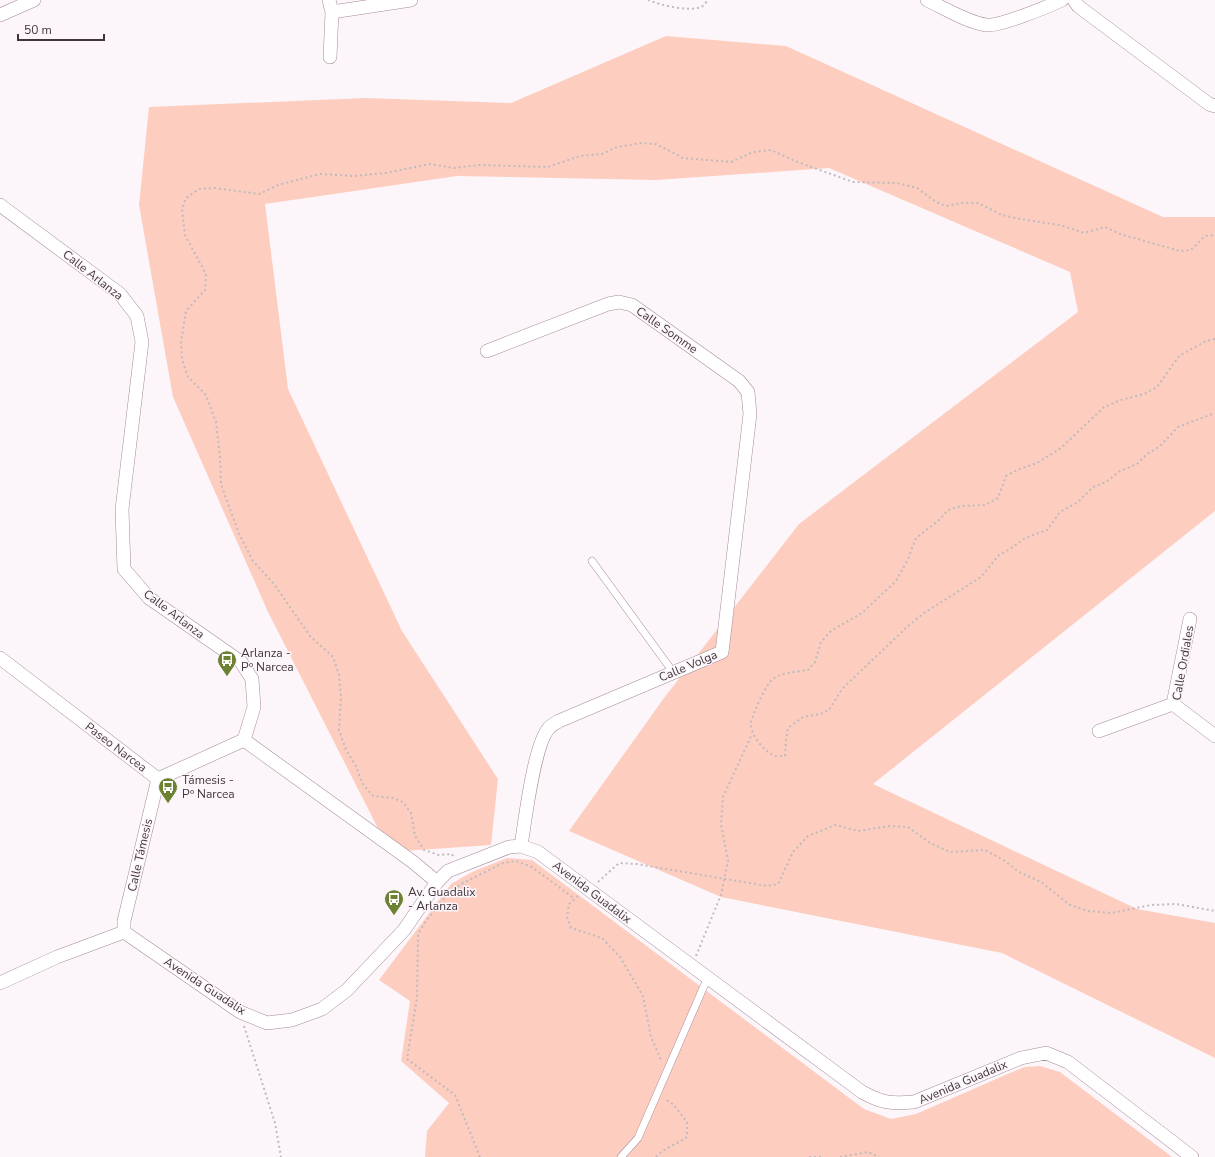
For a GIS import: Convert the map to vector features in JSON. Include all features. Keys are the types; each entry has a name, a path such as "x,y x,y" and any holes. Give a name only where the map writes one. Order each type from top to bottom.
{"street":[{"path":"0,15 34,0"},
{"path":"330,57 330,6 411,0"},
{"path":"926,0 973,22 988,25 1004,22 1062,0"},
{"path":"1074,0 1078,6 1209,104 1215,106"},
{"name":"Calle Arlanza","path":"0,205 120,294 137,316 142,342 122,510 124,569 149,598 240,662 252,680 254,707 244,740"},
{"name":"Calle Somme","path":"487,351 608,304 619,302 632,305 739,381 748,392"},
{"name":"Calle Volga","path":"521,846 536,762 542,739 549,728 559,721 722,652 750,414 748,392"},
{"name":"Calle Ordiales","path":"1190,619 1173,704 1215,736"},
{"name":"Paseo Narcea","path":"0,658 158,779 244,740"},
{"path":"1098,731 1173,704"},
{"path":"244,740 413,862 437,882"},
{"name":"Calle Támesis","path":"124,932 124,921 158,779"},
{"name":"Avenida Guadalix","path":"124,932 240,1012 267,1023 292,1020 322,1009 347,990 404,930 437,882 448,871 508,847 521,846 538,852 707,979 862,1092 877,1100 896,1104 914,1102 1021,1058 1046,1053 1068,1062 1192,1157"},
{"path":"0,983 57,957 124,932"}],"lane":[{"path":"592,562 673,672"},
{"path":"621,1157 638,1138 707,979"}],"path":[{"path":"648,0 658,4 689,9 702,6 708,0"},
{"path":"692,967 721,895 728,861 721,824 723,797 752,734 751,723 761,696 772,680 781,674 808,670 815,662 821,642 831,631 862,613 896,580 908,559 916,538 939,520 948,510 961,506 985,505 998,498 1006,476 1037,463 1061,448 1104,407 1121,400 1144,394 1157,387 1179,356 1206,341 1215,339"},
{"path":"752,734 762,746 775,756 785,756 788,728 803,717 820,714 830,710 842,689 924,614 981,577 999,555 1010,550 1025,538 1047,530 1060,512 1078,502 1093,487 1106,482 1120,471 1136,464 1147,454 1159,447 1178,427 1215,413"},
{"path":"666,1072 651,1037 643,996 620,957 602,938 571,928 567,917 569,904 619,863 637,864 767,886 778,884 793,852 808,836 835,825 858,831 890,826 908,827 930,843 950,852 985,850 1005,861 1019,872 1041,882 1070,905 1088,911 1111,913 1151,905 1176,904 1215,910"},
{"path":"480,1157 456,1095 407,1059 416,998 418,934 450,891 465,882 503,864 516,861 532,867 575,899"},
{"path":"240,1012 275,1123 281,1157"},
{"path":"656,1157 663,1150 677,1144 687,1137 687,1122 674,1105 657,1094"},
{"path":"840,1157 868,1152 879,1157"},
{"path":"809,1157 823,1157"}],"shaded area":[{"path":"666,36 786,46 1163,217 1215,217 1215,511 873,784 1137,909 1215,923 1215,1058 1002,953 721,897 569,831 664,698 799,524 1078,312 1070,272 829,168 656,180 457,176 265,204 288,389 402,631 498,779 491,845 390,852 268,612 173,397 139,205 149,107 366,98 511,103"},
{"path":"507,858 532,860 864,1109 891,1119 916,1114 1024,1067 1040,1066 1060,1072 1172,1157 425,1157 427,1131 449,1103 401,1061 410,1001 379,980 451,884 472,872"}],"place":[{"name":"Arlanza - Pº Narcea","path":"227,677"},
{"name":"Támesis - Pº Narcea","path":"168,804"},
{"name":"Av. Guadalix - Arlanza","path":"394,916"}]}
